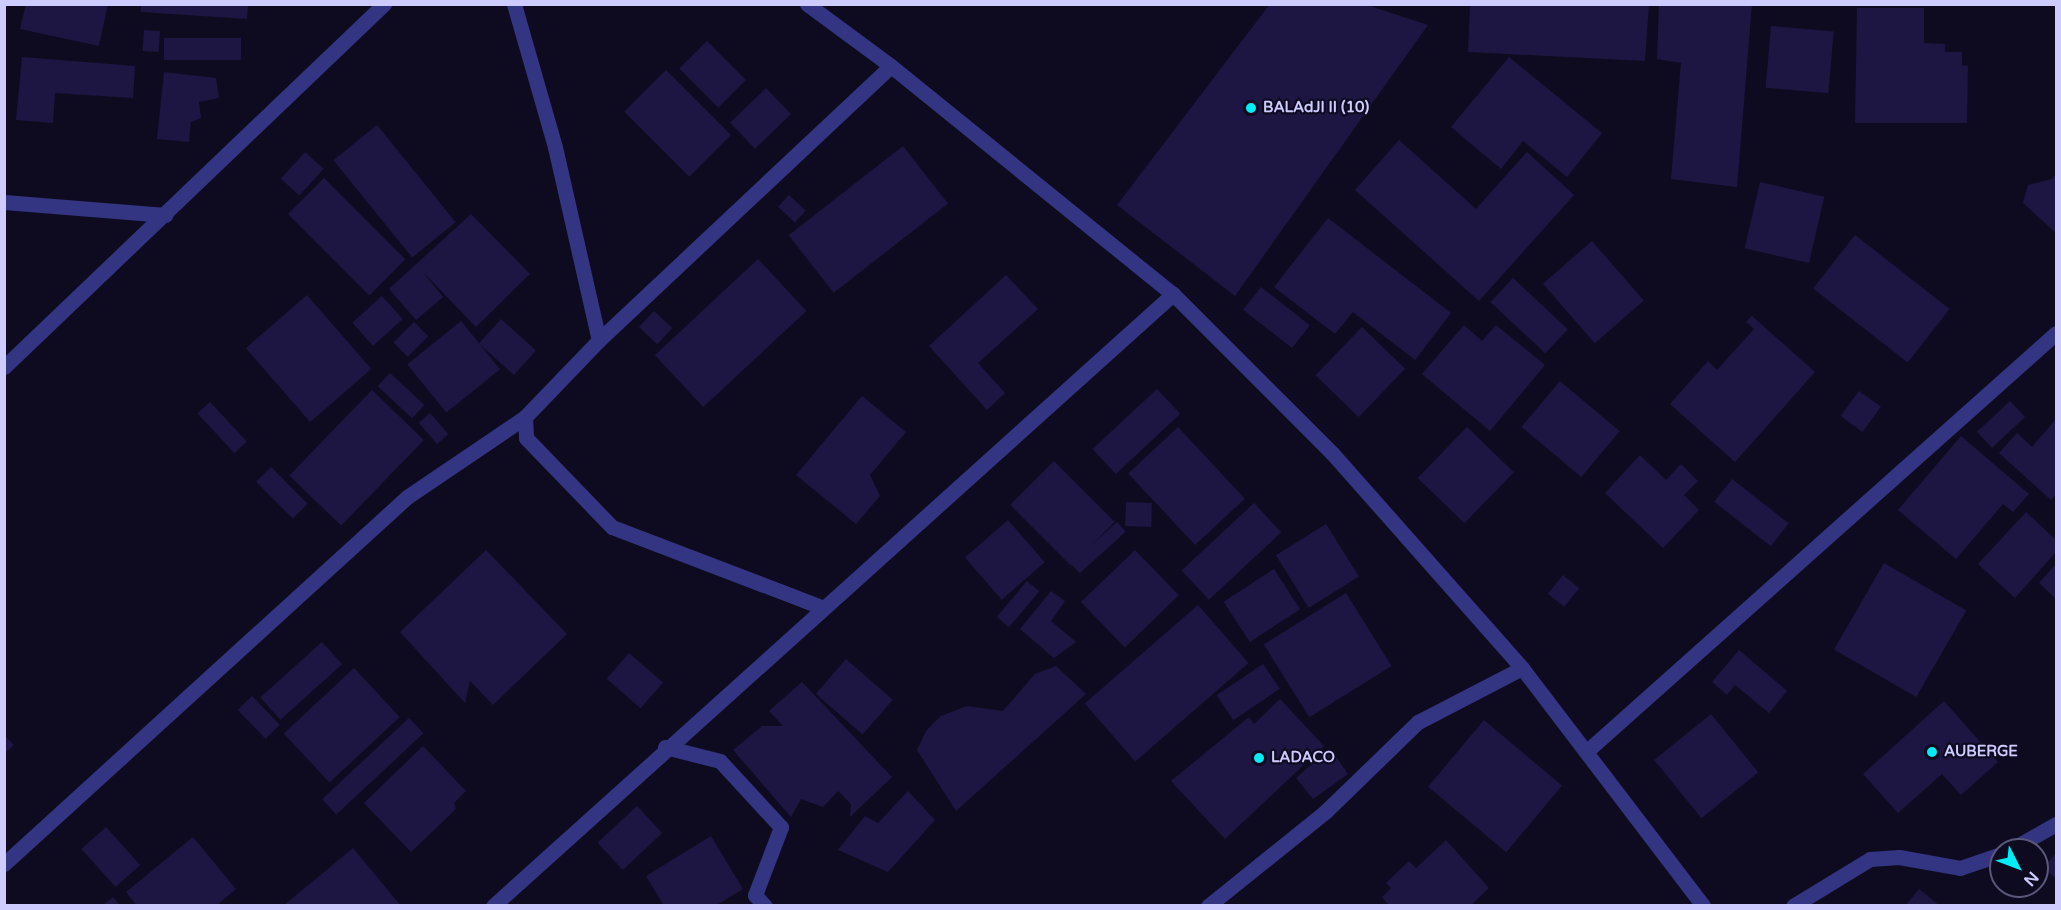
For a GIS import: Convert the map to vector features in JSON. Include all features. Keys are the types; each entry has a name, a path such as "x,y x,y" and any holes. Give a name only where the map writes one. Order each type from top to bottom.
{"street":[{"path":"4,368 384,4"},
{"path":"514,4 555,147 599,340"},
{"path":"807,4 891,66 1173,294 1332,453 1522,668 1703,906"},
{"path":"4,864 407,497 525,417 599,340 891,66"},
{"path":"4,202 165,215"},
{"path":"493,906 665,747 1173,294"},
{"path":"1587,751 2056,333"},
{"path":"525,417 526,438 612,528 821,607"},
{"path":"1208,906 1326,811 1418,722 1522,668"},
{"path":"665,747 720,761 781,827 755,895 765,906"},
{"path":"2031,838 2056,824"},
{"path":"1793,906 1870,860 1899,857 1960,868 1989,858"}],"building":[{"path":"26,4 108,4 99,46 20,29"},
{"path":"141,4 248,4 247,19 141,12"},
{"path":"1270,4 1364,4 1428,25 1235,296 1117,205"},
{"path":"1470,4 1649,4 1645,61 1468,52"},
{"path":"1659,4 1752,4 1737,187 1671,179 1681,63 1657,59"},
{"path":"1857,8 1924,8 1924,43 1945,44 1945,52 1962,52 1962,65 1968,66 1967,123 1855,123"},
{"path":"1771,26 1834,31 1828,93 1766,88"},
{"path":"144,30 160,31 158,52 143,51"},
{"path":"164,38 241,38 241,60 164,60"},
{"path":"707,41 746,80 718,107 679,69"},
{"path":"22,57 135,66 133,98 55,93 53,123 16,120"},
{"path":"1509,57 1602,133 1567,177 1523,141 1501,169 1451,127"},
{"path":"666,70 731,135 689,177 624,112"},
{"path":"164,72 216,78 219,98 199,102 201,118 191,122 189,142 157,139"},
{"path":"766,88 791,114 755,149 730,123"},
{"path":"377,125 456,222 412,257 333,160"},
{"path":"1399,140 1476,209 1527,152 1574,195 1479,301 1355,190"},
{"path":"903,146 948,204 834,293 789,235"},
{"path":"305,152 324,169 299,195 281,179"},
{"path":"2056,174 2056,233 2023,203 2028,185 2052,179"},
{"path":"324,178 405,259 369,295 288,214"},
{"path":"1760,182 1824,197 1809,263 1745,248"},
{"path":"789,195 806,211 795,222 778,207"},
{"path":"471,214 530,274 476,327 422,271 443,297 416,320 389,289"},
{"path":"1328,218 1451,313 1415,360 1353,312 1335,334 1274,287"},
{"path":"1855,235 1950,309 1908,362 1813,289"},
{"path":"1592,241 1644,301 1595,343 1543,284"},
{"path":"758,259 806,311 703,407 655,355"},
{"path":"1006,275 1038,309 978,363 1005,393 987,410 929,346"},
{"path":"1513,278 1568,329 1545,353 1490,302"},
{"path":"1261,287 1310,325 1292,348 1243,310"},
{"path":"307,295 371,369 310,422 246,348"},
{"path":"382,296 403,319 373,346 352,323"},
{"path":"654,311 672,328 657,344 639,327"},
{"path":"1752,316 1815,372 1735,462 1670,404 1708,361 1717,370 1754,329 1746,322"},
{"path":"501,319 536,350 514,375 479,344"},
{"path":"461,321 500,369 446,413 407,364"},
{"path":"414,322 428,336 408,357 393,343"},
{"path":"1464,325 1482,341 1496,325 1545,365 1490,431 1422,374"},
{"path":"1362,327 1405,369 1359,417 1315,375"},
{"path":"390,373 424,405 412,418 378,386"},
{"path":"1560,381 1620,431 1581,477 1521,427"},
{"path":"1157,389 1180,414 1116,474 1093,449"},
{"path":"372,390 424,440 341,526 289,476"},
{"path":"1859,391 1881,407 1863,432 1841,416"},
{"path":"862,396 906,432 870,475 880,496 856,524 796,475"},
{"path":"2010,401 2025,417 1992,448 1977,432"},
{"path":"210,402 247,441 234,453 198,414"},
{"path":"430,413 448,434 437,444 419,423"},
{"path":"2056,419 2056,494 2051,500 1999,453 2017,433 2032,447"},
{"path":"1178,427 1245,499 1195,545 1128,473"},
{"path":"1467,427 1514,472 1464,523 1418,478"},
{"path":"1961,436 2029,494 2013,512 2003,504 1956,559 1898,510"},
{"path":"1640,455 1666,480 1681,464 1698,481 1684,495 1699,510 1663,548 1605,493"},
{"path":"1054,461 1115,522 1071,566 1010,505"},
{"path":"271,467 308,504 293,519 256,482"},
{"path":"1732,479 1789,523 1771,546 1714,502"},
{"path":"1126,502 1152,503 1151,527 1125,526"},
{"path":"1254,503 1281,532 1209,600 1182,571"},
{"path":"2026,512 2056,540 2056,552 2015,598 1978,564"},
{"path":"1008,520 1045,562 1002,600 965,557"},
{"path":"1117,522 1126,532 1080,573 1071,563"},
{"path":"1326,524 1359,577 1309,608 1276,555"},
{"path":"486,550 567,634 493,705 470,681 465,703 400,632"},
{"path":"1135,550 1179,595 1125,647 1081,602"},
{"path":"1884,563 1966,610 1916,697 1834,650"},
{"path":"2056,564 2056,599 2039,583"},
{"path":"1274,569 1300,609 1250,642 1224,602"},
{"path":"1563,575 1579,588 1564,607 1548,594"},
{"path":"1027,581 1039,591 1009,627 997,617"},
{"path":"1051,591 1065,601 1051,621 1076,642 1054,658 1020,629"},
{"path":"1346,593 1392,666 1309,717 1264,644"},
{"path":"1198,605 1249,663 1135,762 1085,703"},
{"path":"322,642 342,664 280,720 260,698"},
{"path":"1739,650 1787,691 1769,713 1735,685 1727,695 1712,682"},
{"path":"629,653 663,683 641,708 607,679"},
{"path":"846,659 893,700 863,734 816,694"},
{"path":"1263,664 1280,689 1233,720 1217,695"},
{"path":"1056,666 1086,694 956,811 917,750 926,731 941,716 967,706 1003,711 1035,674"},
{"path":"354,668 400,717 329,782 284,733"},
{"path":"802,682 892,777 850,817 851,804 838,791 823,807 801,799 791,817 733,750 762,726 783,726 769,711"},
{"path":"252,696 280,725 265,739 238,710"},
{"path":"1280,699 1324,746 1225,839 1171,781 1249,717 1254,724"},
{"path":"1944,701 1998,762 1961,795 1942,774 1898,813 1863,774"},
{"path":"1711,714 1758,772 1701,818 1654,760"},
{"path":"409,718 423,733 336,815 322,799"},
{"path":"1484,720 1562,786 1506,852 1428,787"},
{"path":"4,735 14,745 4,754"},
{"path":"423,746 466,791 454,803 456,809 411,852 364,803"},
{"path":"1330,748 1348,774 1313,799 1296,778"},
{"path":"908,791 935,820 888,872 838,850 865,816 878,823"},
{"path":"637,806 662,833 623,870 598,843"},
{"path":"106,827 140,865 116,887 81,849"},
{"path":"711,836 743,889 715,906 664,906 646,876"},
{"path":"193,837 236,889 216,906 137,906 126,892"},
{"path":"1446,840 1489,888 1470,906 1389,906 1382,897 1391,888 1386,883 1409,861 1416,868"},
{"path":"353,848 401,906 283,906"},
{"path":"2056,853 2056,879 2049,872 2049,861"},
{"path":"1919,889 1940,906 1905,906"},
{"path":"113,897 120,906 102,906"}],"place":[{"name":"BALAdJI II (10)","path":"1251,108"},
{"name":"AUBERGE","path":"1932,752"},
{"name":"LADACO","path":"1259,758"}]}
